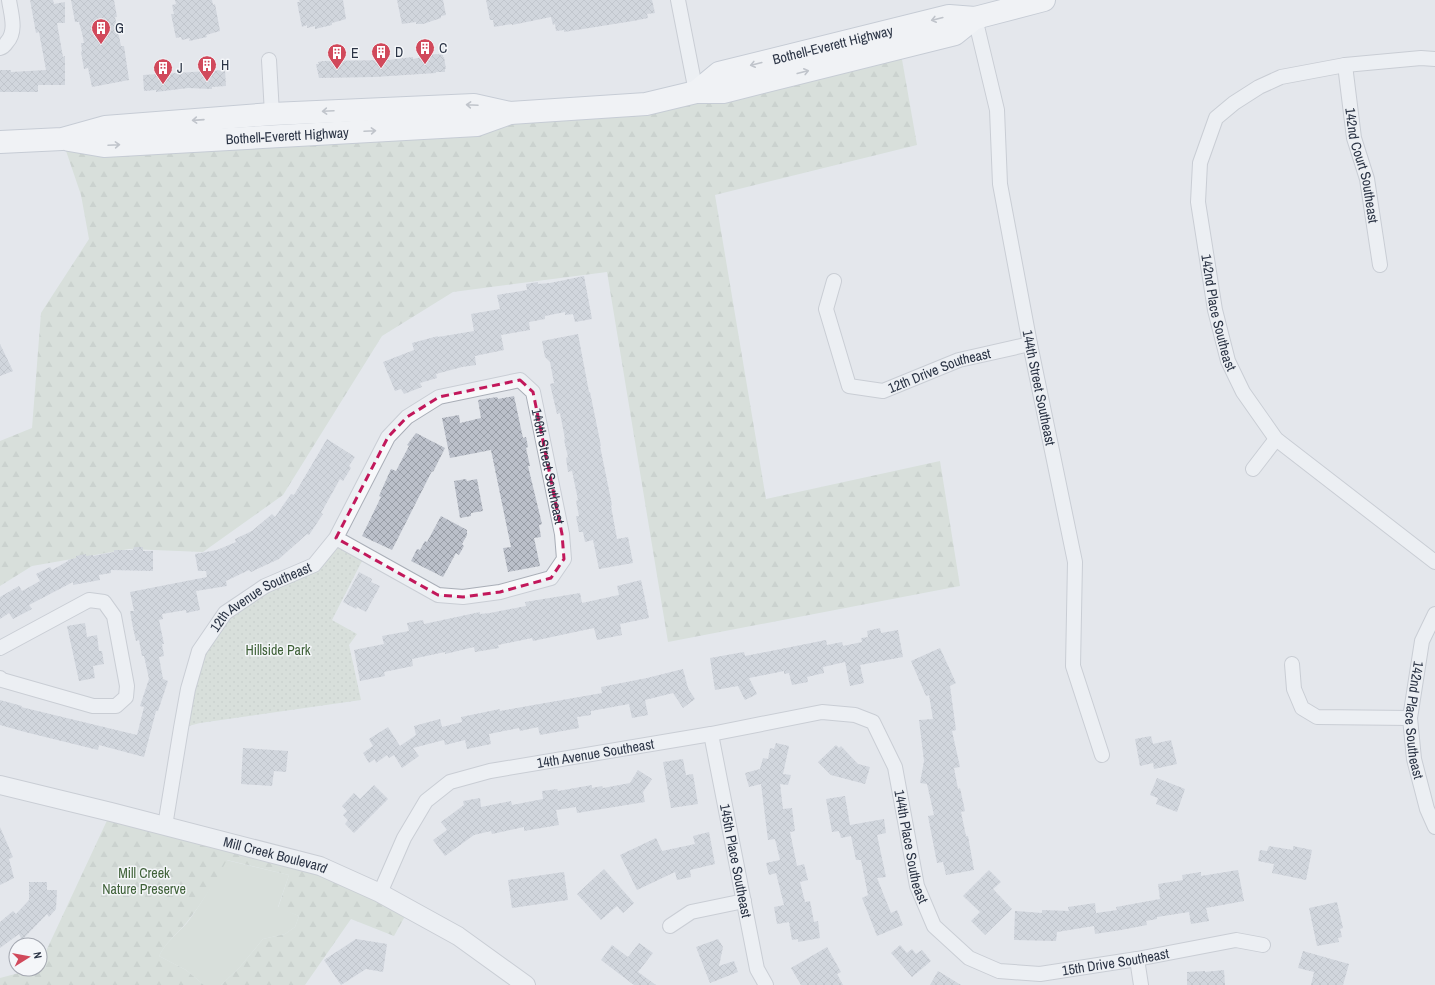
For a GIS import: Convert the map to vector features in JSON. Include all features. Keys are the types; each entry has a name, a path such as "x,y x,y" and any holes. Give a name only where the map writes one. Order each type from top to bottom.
{"main road":[{"name":"Bothell-Everett Highway","path":"0,142 62,138 105,127 272,114 474,105 510,112 646,104 696,92 724,92 955,34 976,18 1044,0"},
{"name":"Bothell-Everett Highway","path":"62,138 104,146 469,126 477,125 510,112"}],"street":[{"path":"2,48 11,38 13,24 8,0"},
{"path":"678,0 696,92"},
{"name":"144th Street Southeast","path":"976,18 997,110 1000,184 1030,344 1075,562 1073,666 1102,754"},
{"name":"142nd Place Southeast","path":"1435,59 1421,58 1345,65 1281,77 1259,87 1234,103 1216,118 1200,163 1198,202 1215,310 1228,361 1243,392 1276,439 1435,562"},
{"path":"269,60 272,114"},
{"name":"142nd Court Southeast","path":"1345,65 1354,138 1367,179 1380,265"},
{"name":"12th Drive Southeast","path":"834,281 826,309 849,386 883,391 959,360 1030,344"},
{"name":"12th Avenue Southeast","path":"165,826 188,689 199,651 224,613 264,586 314,565 336,538 388,437 407,417 439,397 520,380"},
{"name":"146th Street Southeast","path":"336,538 438,595 463,597 500,592 551,578 564,559 562,534 533,392 520,380"},
{"path":"1253,469 1276,439"},
{"path":"0,648 89,600 104,602 114,616 127,686 126,698 116,706 93,706 2,680 0,678"},
{"name":"142nd Place Southeast","path":"1435,614 1422,640 1410,718 1414,758 1427,809 1435,827"},
{"path":"1292,664 1294,689 1302,708 1317,717 1410,718"},
{"name":"14th Avenue Southeast","path":"380,893 404,838 426,801 450,782 490,771 711,734 822,712 855,715 873,722"},
{"name":"144th Place Southeast","path":"873,722 895,767 917,886 934,926 969,958"},
{"name":"145th Place Southeast","path":"711,734 757,969 766,985"},
{"name":"Mill Creek Boulevard","path":"0,784 320,866 380,893 458,936 526,985"},
{"path":"670,926 691,912 744,901"},
{"name":"15th Drive Southeast","path":"969,958 999,971 1040,974 1137,959 1236,940 1263,945"},
{"path":"1137,959 1141,985"}],"highlighted area":[{"path":"520,380 533,392 562,534 564,559 551,578 500,592 463,597 438,595 336,538 388,437 407,417 439,397"}],"green space":[{"path":"900,48 917,145 715,195 766,499 940,461 960,586 668,642 607,272 453,292 382,336 283,495 203,552 129,549 32,566 0,586 0,441 32,428 41,313 89,239 81,195 62,139 104,146 696,92"},
{"name":"Hillside Park","path":"336,538 365,555 332,620 357,634 349,645 361,700 200,723 181,728 188,689 225,613 314,565"},
{"name":"Mill Creek Nature Preserve","path":"111,812 320,866 409,909 394,936 351,919 305,985 221,985 239,968 263,939 285,934 295,927 299,916 278,908 289,875 227,860 198,907 187,922 165,946 159,956 186,970 204,985 0,985 0,978 8,976 48,977 48,947"},
{"path":"226,860 289,875 278,907 299,916 295,927 285,934 263,939 239,968 221,985 204,985 186,970 159,956 168,942 187,923 208,892"}],"building":[{"path":"30,0 53,0 54,4 65,2 65,23 57,23 63,57 65,56 65,85 38,85 38,92 0,92 0,70 11,70 11,72 46,70 39,32 36,33"},
{"name":"G","path":"71,0 114,0 117,17 115,17 121,46 124,46 129,80 92,87 88,68 84,69 81,43 84,43 79,22 75,22"},
{"path":"175,0 212,0 213,5 215,4 220,31 206,35 207,37 189,41 190,38 182,40 181,37 176,38 171,14 174,14 172,5 176,4"},
{"path":"299,0 343,0 346,19 332,23 332,25 315,29 315,26 307,28 307,25 302,27 297,2 300,2"},
{"path":"397,0 443,0 446,15 423,24 416,24 416,22 402,24"},
{"path":"486,0 652,0 655,13 647,14 648,18 564,32 564,30 556,31 555,24 553,25 551,17 494,27 493,20 490,20"},
{"path":"436,54 443,55 444,57 445,72 375,77 319,78 316,64 323,61 388,60 413,57 413,59"},
{"path":"225,70 226,86 212,87 212,89 188,88 156,92 156,90 144,91 143,75"},
{"path":"584,276 592,319 575,322 573,314 565,315 565,312 545,316 545,319 529,322 530,330 501,335 504,350 475,356 476,365 436,374 437,378 420,383 422,387 404,394 401,389 395,391 383,362 414,350 412,343 438,336 474,331 471,314 500,309 497,295 527,290 526,284 538,282 538,284 550,283"},
{"path":"578,334 601,446 617,539 628,537 633,563 599,569 593,540 585,542 583,532 579,532 576,516 579,516 576,501 578,500 572,471 568,472 566,458 568,457 560,413 557,414 550,384 554,383 550,362 545,357 542,341"},
{"path":"0,344 13,371 0,376"},
{"path":"514,396 523,438 526,437 528,447 526,448 530,466 528,466 542,524 539,525 541,537 534,538 540,566 508,572 503,548 511,547 491,450 450,458 442,418 459,415 460,423 481,418 478,400 497,397 498,399"},
{"path":"416,433 445,448 392,550 362,536 381,497 379,496 391,469 396,471 409,446 407,445"},
{"path":"327,439 355,457 349,466 351,468 343,481 340,479 321,513 323,514 309,535 307,534 279,559 251,572 249,570 226,581 227,586 196,591 200,610 186,613 186,610 162,614 163,619 159,620 164,644 162,644 164,656 159,657 163,679 168,681 158,711 156,711 144,757 99,745 98,750 0,725 0,700 22,706 21,707 137,735 144,707 140,706 149,679 139,640 136,641 133,628 130,611 134,611 130,592 207,577 206,571 198,571 195,554 217,550 236,542 235,539 252,531 272,514 275,517 291,494 294,495"},
{"path":"466,479 467,481 477,479 483,511 471,513 471,516 460,518 454,481"},
{"path":"441,516 467,530 467,535 462,544 464,546 459,555 456,553 443,577 411,561 417,549 420,550 425,541 427,542"},
{"path":"134,547 143,547 143,551 153,551 153,571 111,570 111,573 99,575 100,580 73,585 73,582 29,605 32,609 13,619 9,613 0,619 0,597 19,586 22,591 40,581 36,574 50,567 52,570 68,560 76,558 76,556 86,554 86,556 93,556 114,552 114,550 133,550"},
{"path":"359,572 372,579 371,582 380,586 366,612 357,607 356,609 343,602"},
{"path":"641,580 649,618 620,624 622,635 597,640 594,628 533,641 532,638 498,645 499,648 475,652 474,647 445,654 445,652 412,659 413,666 384,672 385,676 360,681 354,650 384,644 382,636 409,631 407,623 423,620 424,624 480,612 480,614 490,613 526,606 525,602 580,593 582,603 619,595 617,586"},
{"path":"85,623 87,637 97,635 99,651 102,651 104,664 93,666 95,678 79,681 67,626"},
{"path":"880,628 881,633 898,630 903,657 860,665 864,683 850,686 845,662 823,667 824,673 807,677 808,682 792,685 789,673 784,674 784,671 749,678 757,694 745,700 738,686 715,690 710,658 744,652 745,656 826,640 827,645 842,642 843,646 862,642 861,638 868,637 867,631"},
{"path":"940,648 956,683 950,686 956,730 952,731 960,767 954,768 958,789 960,788 965,811 961,812 966,836 968,836 974,870 946,875 943,862 937,863 928,816 934,815 927,784 920,783 924,761 919,720 933,719 929,695 926,696 911,661"},
{"path":"683,669 688,688 695,699 683,708 673,693 645,700 648,715 632,718 629,704 591,711 591,715 577,717 579,728 540,735 538,727 520,731 519,728 489,734 491,744 467,749 465,740 445,745 444,740 413,748 419,756 402,768 394,755 389,758 387,755 376,763 375,759 369,763 363,753 373,746 369,739 388,727 400,746 416,735 414,726 440,719 442,727 462,722 461,717 500,709 500,711 602,693 601,687"},
{"path":"1151,736 1153,744 1171,740 1177,764 1154,769 1153,763 1140,766 1135,739"},
{"path":"776,743 789,746 783,774 791,775 788,785 780,784 783,809 792,808 795,831 790,832 797,866 804,864 808,880 800,882 805,902 810,901 814,922 818,921 820,938 798,942 798,939 792,940 789,922 777,924 774,907 784,905 776,873 769,875 766,863 780,860 775,839 768,840 761,784 749,787 745,773 760,769 763,758 768,759 770,748 774,749"},
{"path":"836,745 839,748 841,746 858,764 870,767 865,784 831,775 818,762"},
{"path":"243,748 288,751 286,772 274,771 272,786 241,784"},
{"path":"683,759 686,775 693,774 698,804 671,808 663,762"},
{"path":"638,770 652,779 643,792 645,802 577,813 576,807 556,810 559,825 524,831 524,827 492,834 491,831 474,835 445,856 433,840 447,830 441,822 464,805 463,801 480,798 481,807 511,801 512,805 543,799 542,791 557,789 558,791 592,785 592,788 602,786 603,788 630,783"},
{"path":"1157,778 1185,789 1177,812 1156,804 1158,798 1150,795"},
{"path":"374,785 388,799 354,833 345,824 348,820 343,815 347,811 342,806 354,793 360,799"},
{"path":"845,796 850,825 884,819 886,833 877,835 886,877 877,878 891,913 897,910 903,925 877,936 862,898 868,895 861,860 856,860 851,836 841,838 839,831 832,832 826,799"},
{"path":"0,827 13,857 9,859 14,878 0,885"},
{"path":"709,832 715,864 690,870 691,877 677,880 675,872 637,890 620,855 656,838 662,851 695,844 693,836"},
{"path":"1269,846 1293,850 1293,846 1312,850 1306,880 1272,873 1274,864 1258,861 1260,850 1267,851"},
{"path":"604,869 634,903 623,913 617,906 601,920 577,894"},
{"path":"989,870 1001,882 993,889 1012,909 985,935 971,921 980,912 963,896"},
{"path":"1238,870 1244,901 1206,908 1209,921 1191,924 1189,912 1157,917 1157,919 1146,921 1147,925 1095,934 1094,926 1057,932 1056,941 1014,940 1015,911 1042,913 1042,910 1069,911 1068,907 1095,903 1096,913 1117,910 1116,907 1160,899 1158,884 1183,880 1182,875 1201,872 1201,876"},
{"path":"564,872 568,900 512,908 508,880"},
{"path":"29,882 47,882 47,890 57,890 56,909 49,917 47,914 25,937 20,937 19,934 15,937 8,937 8,942 0,948 0,922 13,911 16,914 29,900"},
{"path":"1337,902 1343,928 1340,929 1342,937 1338,938 1339,942 1317,946 1309,908"},
{"path":"356,939 387,944 383,972 366,969 341,985 324,960"},
{"path":"718,939 723,947 719,966 734,961 738,972 710,983 696,947"},
{"path":"639,943 653,953 638,972 656,985 634,985 601,960 612,945 628,957"},
{"path":"900,945 907,953 912,949 916,954 922,950 931,961 912,977 891,953"},
{"path":"827,947 841,972 837,974 843,985 801,985 791,968"},
{"path":"1303,951 1349,964 1343,985 1311,985 1314,972 1298,968"},
{"path":"1224,970 1225,985 1187,985 1187,972"},
{"path":"938,971 961,985 930,985"}],"place":[{"name":"G","path":"101,45"},
{"name":"C","path":"425,65"},
{"name":"D","path":"381,69"},
{"name":"E","path":"337,70"},
{"name":"H","path":"207,82"},
{"name":"J","path":"163,85"}]}
